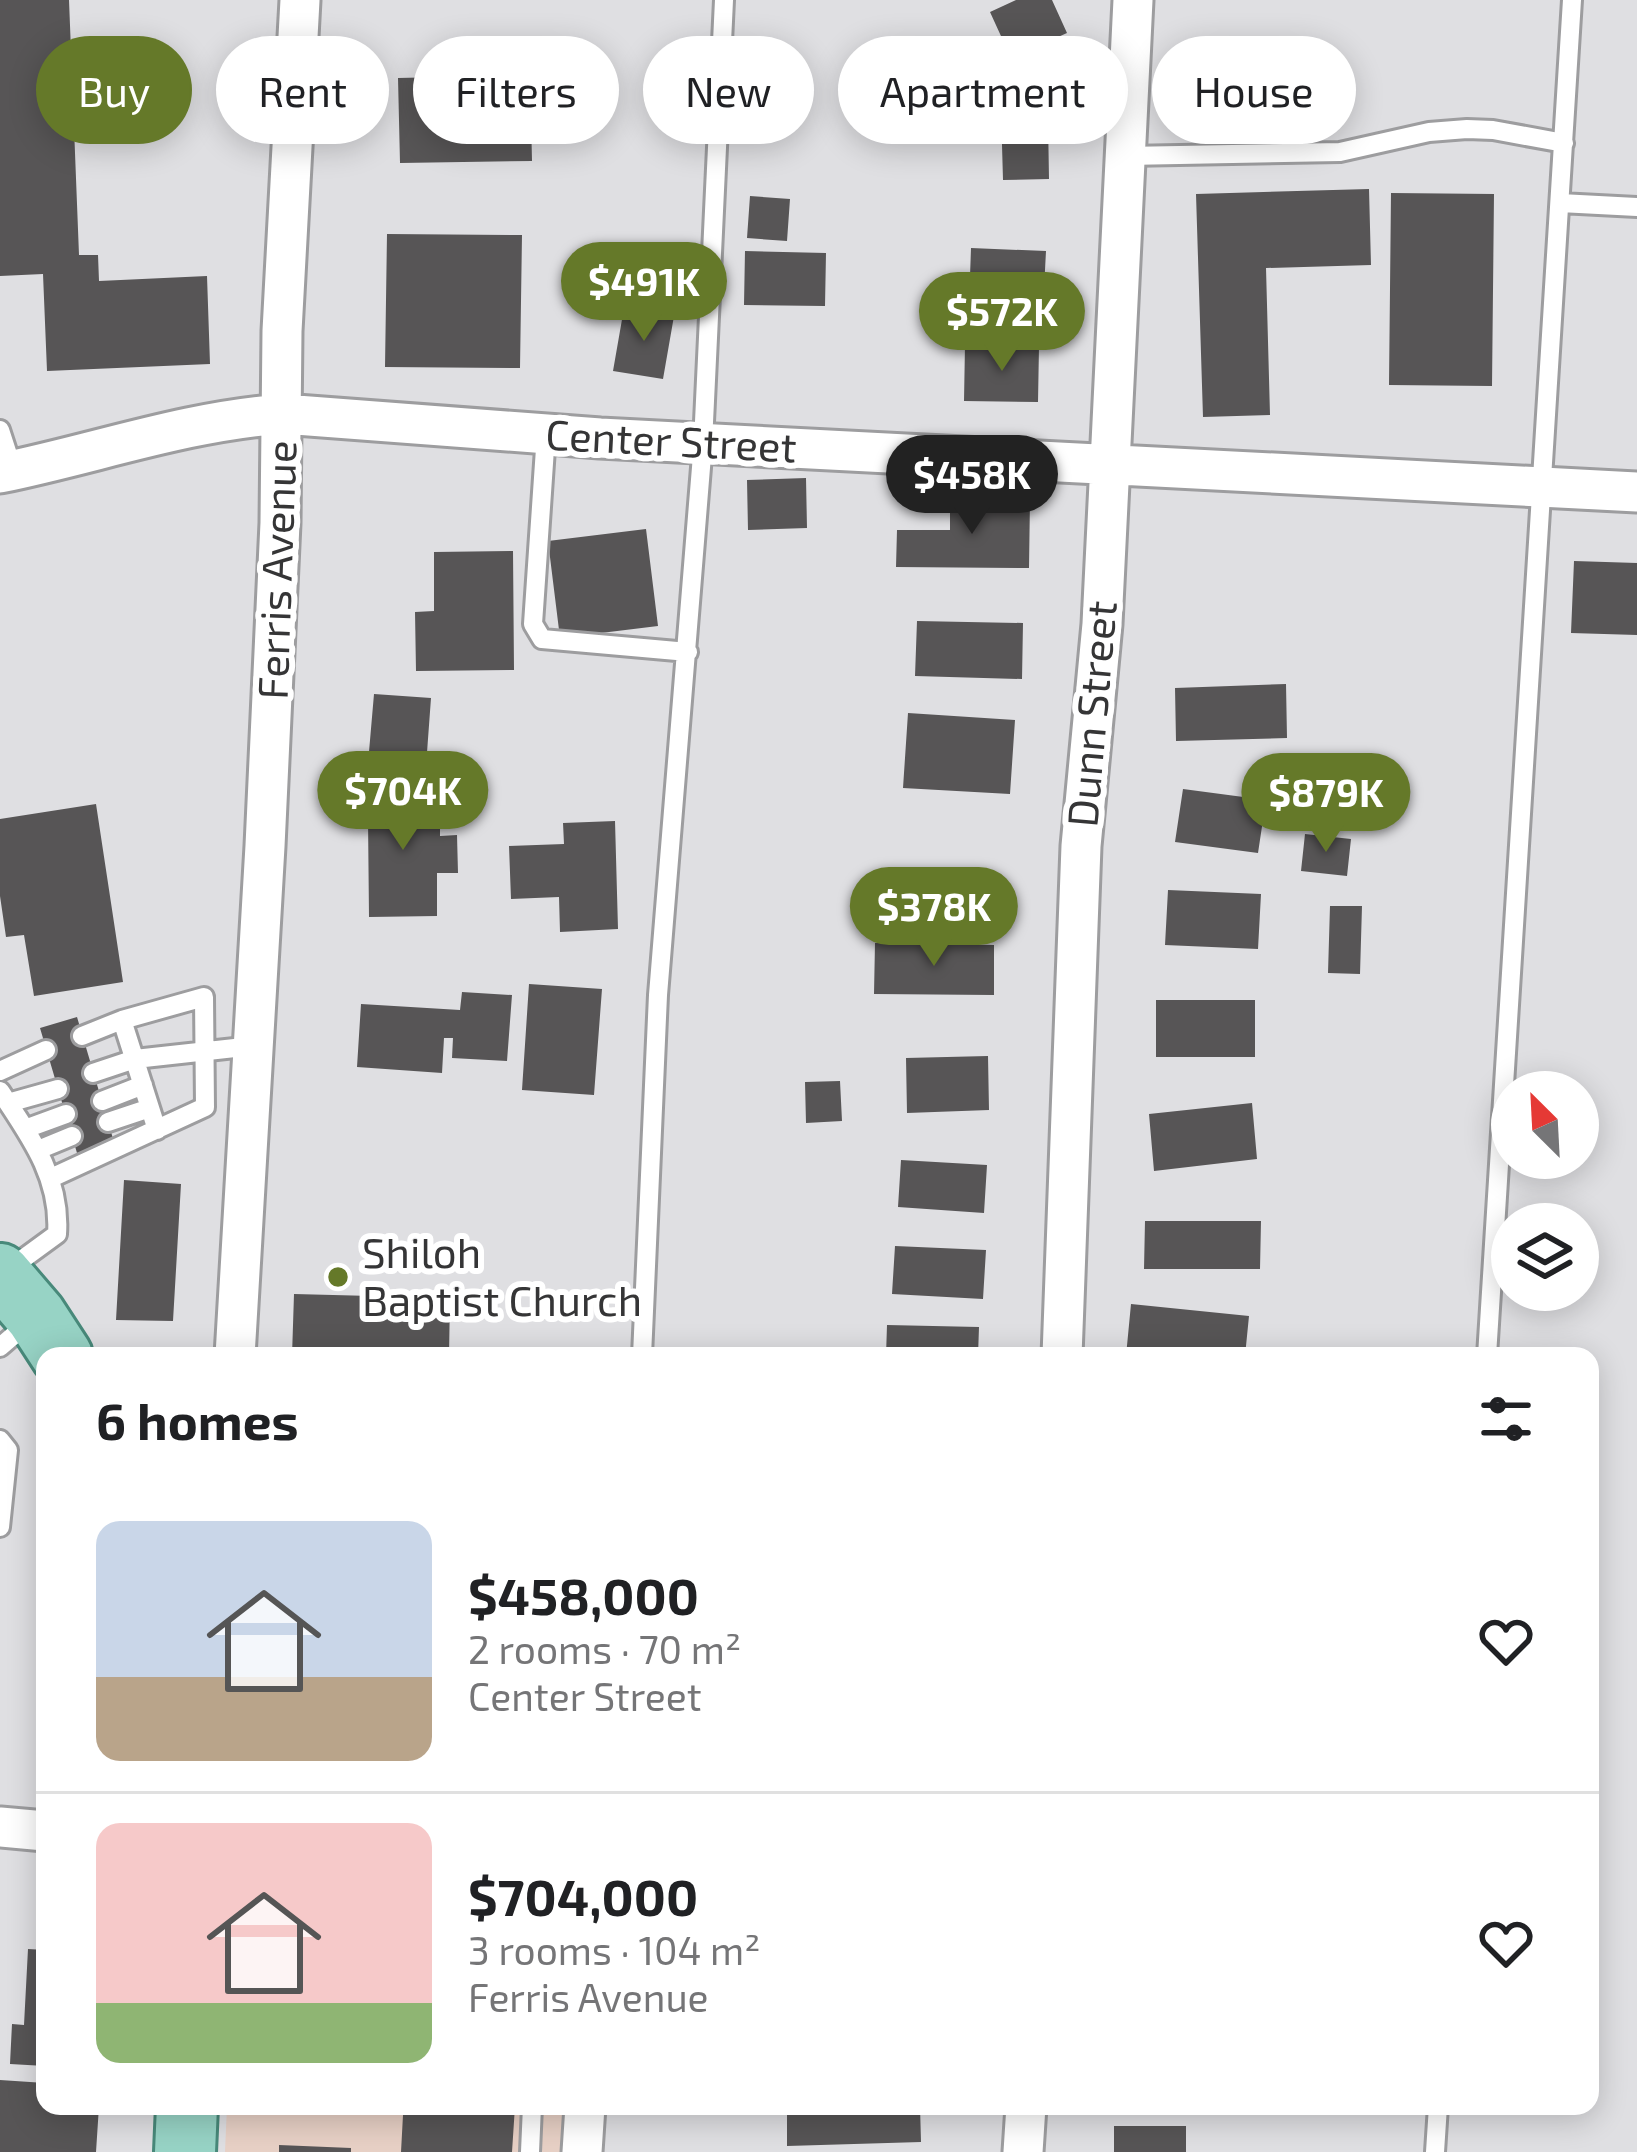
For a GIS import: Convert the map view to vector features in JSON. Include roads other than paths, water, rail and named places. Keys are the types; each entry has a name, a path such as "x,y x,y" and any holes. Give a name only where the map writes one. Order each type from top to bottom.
{"main road":[{"path":"185,2152 187,2115"}],"street":[{"name":"Ferris Avenue","path":"236,1347 300,0"},
{"name":"Dunn Street","path":"1061,1347 1082,846 1102,624 1133,0"},
{"name":"Center Street","path":"7,472 85,450 283,414 546,434 1637,492"},
{"path":"0,1827 36,1830"},
{"path":"583,2152 585,2115"},
{"path":"1022,2152 1025,2115"}],"lane":[{"path":"642,1347 658,995 703,443 724,0"},
{"path":"1488,1347 1572,0"},
{"path":"1126,156 1340,152 1429,132 1493,130 1564,143"},
{"path":"1560,203 1637,207"},
{"path":"0,430 7,472"},
{"path":"546,434 533,624 542,638 688,652"},
{"path":"51,1178 205,1107 204,998 82,1036"},
{"path":"122,1020 157,1130"},
{"path":"93,1073 135,1059 253,1046"},
{"path":"0,1070 46,1050"},
{"path":"102,1101 142,1085"},
{"path":"20,1314 57,1234 58,1208 38,1150 4,1097 58,1089"},
{"path":"108,1122 150,1108"},
{"path":"25,1129 66,1114"},
{"path":"38,1150 72,1136"},
{"path":"0,1440 8,1450 0,1527"},
{"path":"530,2152 532,2115"},
{"path":"1436,2152 1438,2115"}],"place":[{"name":"Shiloh Baptist Church","path":"338,1277"}]}
